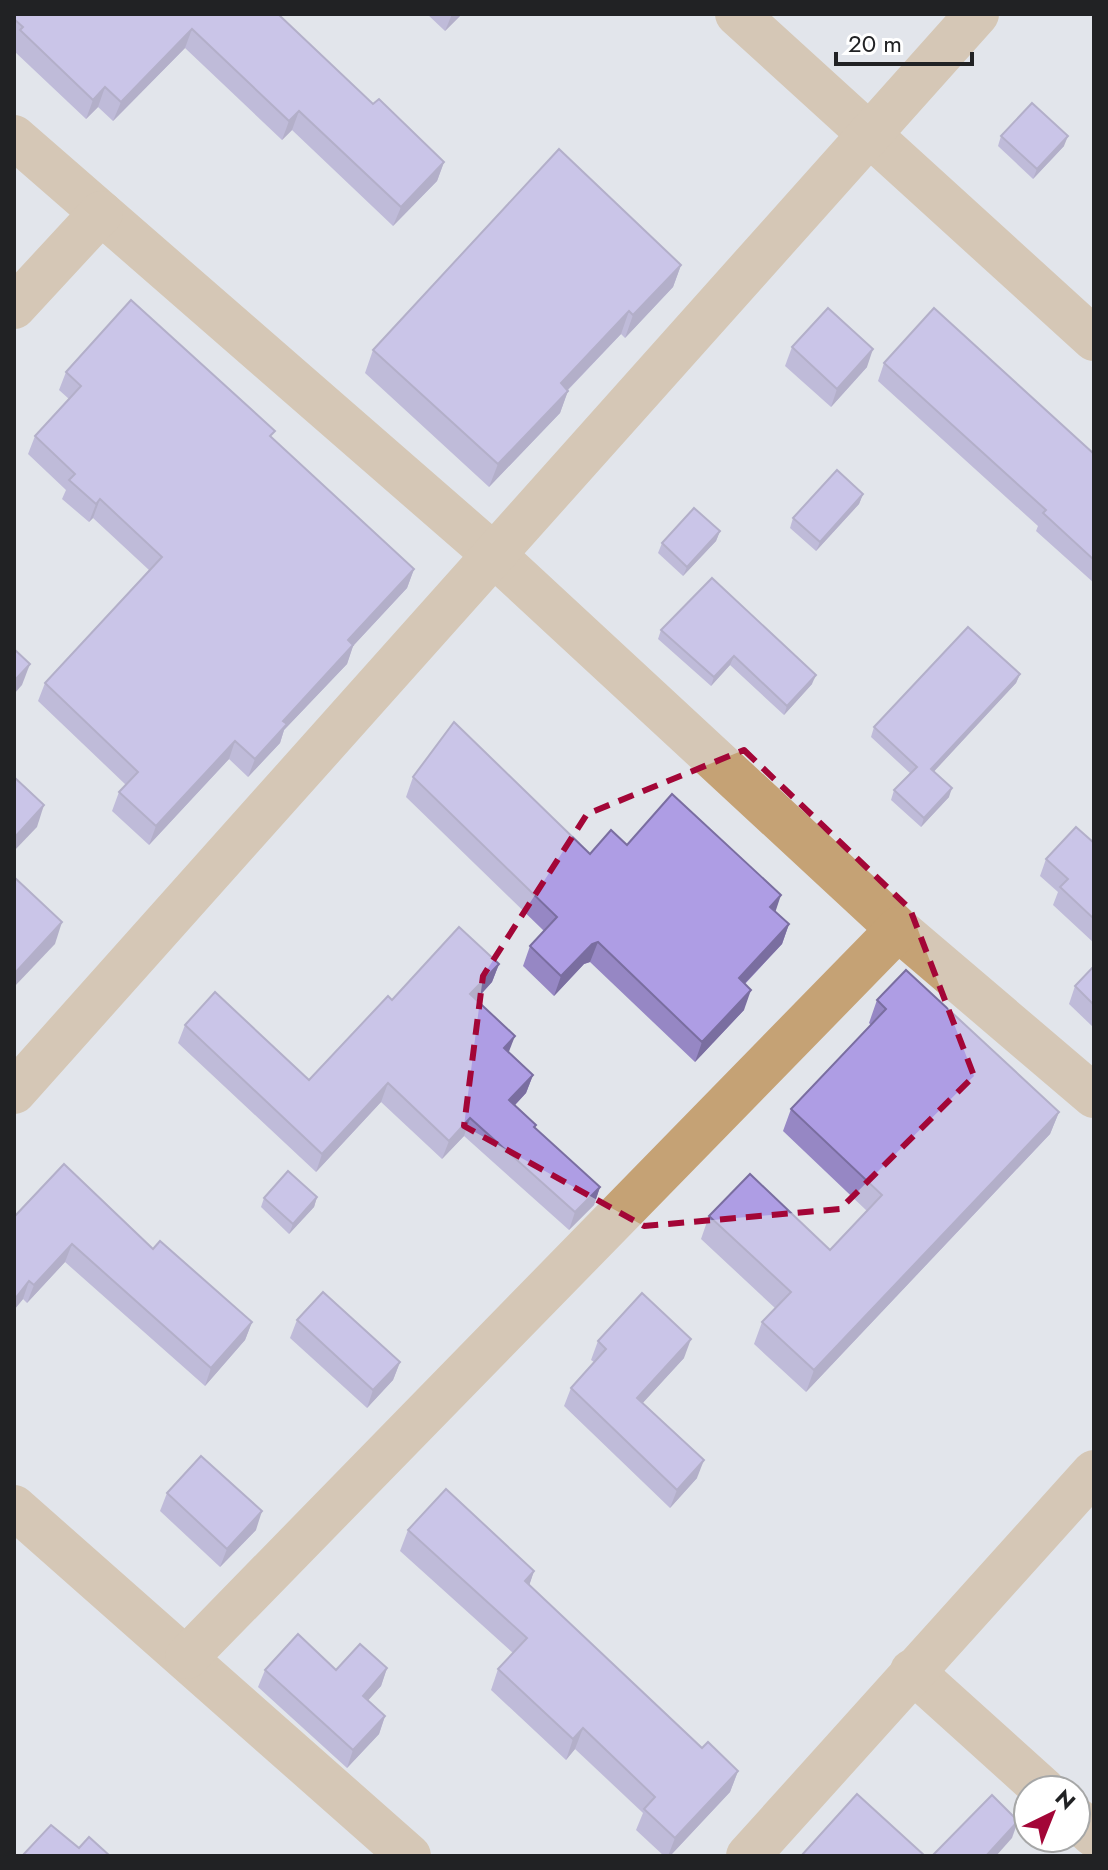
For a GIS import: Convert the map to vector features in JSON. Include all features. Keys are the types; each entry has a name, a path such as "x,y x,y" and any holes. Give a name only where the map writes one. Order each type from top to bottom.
{"street":[{"path":"737,14 1094,339"},
{"path":"14,1092 977,14"},
{"path":"14,137 494,555 898,929 1094,1096"},
{"path":"14,307 101,213"},
{"path":"187,1657 898,929"},
{"path":"748,1856 1094,1472"},
{"path":"14,1507 409,1856"},
{"path":"912,1671 1026,1774"}],"highlighted area":[{"path":"744,750 910,909 974,1076 840,1209 644,1226 464,1126 483,976 587,814"}],"building":[{"path":"14,14 278,14 373,104 379,99 444,162 401,207 299,111 289,121 192,29 121,102 105,87 93,100 20,30 23,27 14,19"},
{"path":"1032,103 1068,136 1037,169 1001,136"},
{"path":"559,149 681,265 633,315 629,311 561,383 568,391 498,464 373,350"},
{"path":"131,300 275,431 270,436 414,569 348,640 353,645 283,721 287,724 255,759 235,741 156,826 119,792 138,772 45,683 162,557 100,499 96,504 69,480 75,474 35,436 81,386 66,372"},
{"path":"828,308 873,349 837,389 792,347"},
{"path":"934,308 1094,454 1094,560 1043,513 1046,510 884,363"},
{"path":"837,470 863,494 820,542 793,518"},
{"path":"694,508 720,531 687,567 662,543"},
{"path":"712,578 816,675 787,706 734,656 714,677 661,630"},
{"path":"968,627 1020,674 931,769 952,788 924,818 894,790 917,767 874,727"},
{"path":"14,649 30,664 14,681"},
{"path":"454,722 590,854 611,830 627,845 672,794 781,895 770,907 789,924 739,978 751,990 702,1042 598,942 592,944 561,976 530,946 557,917 413,777"},
{"path":"14,777 44,805 14,838"},
{"path":"1076,827 1094,843 1094,919 1060,887 1068,879 1046,859"},
{"path":"14,877 62,922 14,974"},
{"path":"459,927 499,964 470,994 515,1036 504,1048 533,1075 509,1100 600,1187 575,1212 470,1118 449,1141 388,1083 322,1154 185,1025 215,992 309,1080 388,996 392,1000"},
{"path":"1094,966 1094,1005 1075,986"},
{"path":"906,970 1059,1112 814,1370 762,1322 791,1292 709,1216 750,1174 830,1250 882,1195 791,1109 886,1009 877,1000"},
{"path":"64,1164 153,1249 160,1241 252,1322 211,1368 72,1244 34,1285 29,1281 14,1300 14,1217"},
{"path":"288,1171 317,1197 293,1224 264,1198"},
{"path":"323,1292 400,1362 373,1390 297,1320"},
{"path":"642,1293 691,1339 637,1398 704,1460 677,1490 571,1388 606,1349 598,1341"},
{"path":"201,1456 262,1511 227,1549 167,1493"},
{"path":"446,1489 534,1571 525,1581 702,1748 708,1742 738,1771 675,1838 644,1809 655,1797 583,1728 573,1739 498,1669 527,1638 408,1530"},
{"path":"298,1634 336,1670 360,1644 387,1668 363,1696 385,1716 353,1750 265,1670"},
{"path":"857,1794 925,1856 801,1856"},
{"path":"992,1795 1012,1815 1012,1828 986,1856 932,1856"},
{"path":"51,1825 79,1848 89,1837 110,1856 22,1856"}]}
